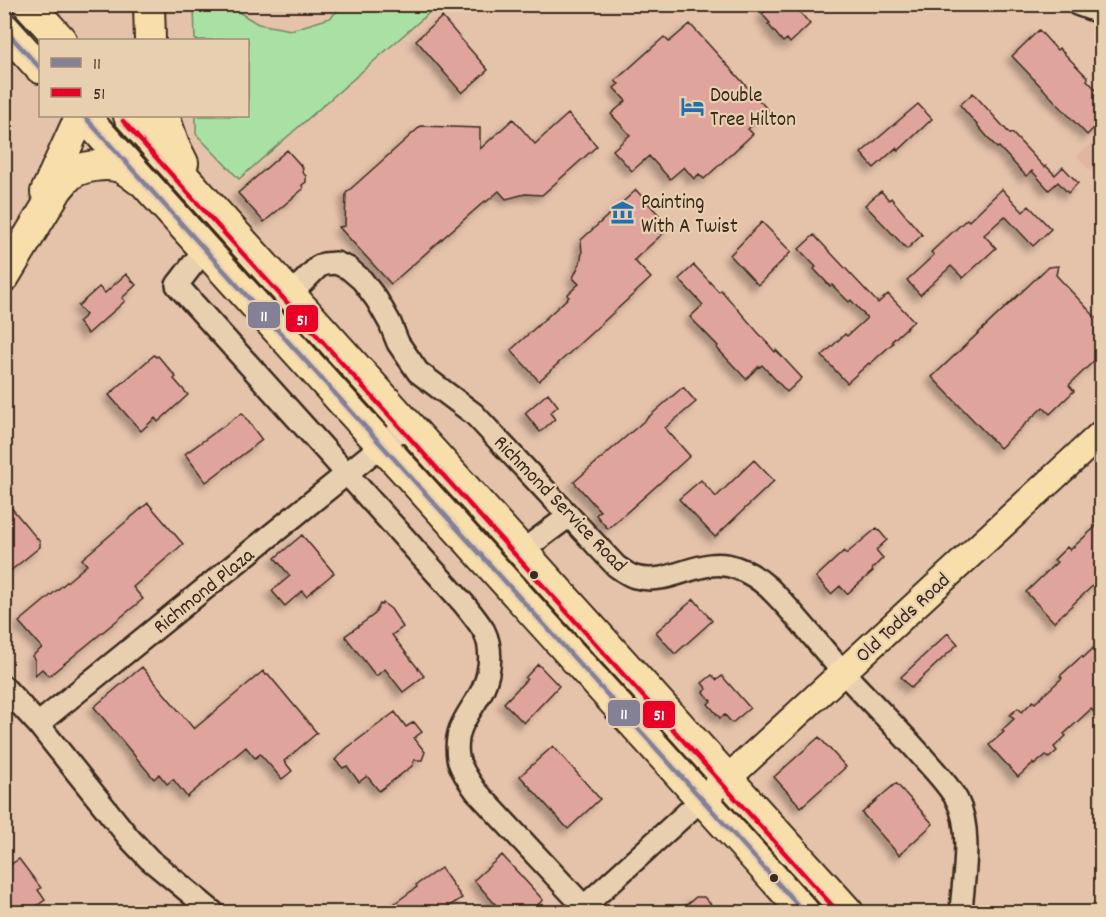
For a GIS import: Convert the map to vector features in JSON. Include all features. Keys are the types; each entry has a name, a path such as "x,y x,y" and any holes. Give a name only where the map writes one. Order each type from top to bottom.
{"highway":[{"path":"28,4 60,39"},
{"path":"149,4 149,39"},
{"path":"4,28 39,67"},
{"path":"7,273 75,128 83,117"},
{"path":"85,117 804,912"},
{"path":"130,117 848,912"},
{"path":"164,117 174,145 198,193"},
{"path":"7,273 58,189 74,172 97,166 114,165 124,169 154,193"}],"main road":[{"name":"Old Todds Road","path":"702,799 728,778 1101,433"}],"street":[{"path":"1077,4 1101,13"},
{"path":"204,250 177,285 464,604 485,633 490,664 483,690 461,726 458,744 461,766 476,791 584,910 702,799"},
{"name":"Richmond Service Road","path":"290,295 318,267 324,264 336,263 348,268 362,280 377,300 398,343 418,372 474,414 616,566 635,577 664,579 714,564 735,567 748,573 772,591 914,746 957,800 965,828 966,847 961,912"},
{"name":"Richmond Plaza","path":"38,724 408,424"},
{"path":"522,551 569,516"},
{"path":"4,687 38,724 130,839 149,859 213,912"}],"shaded area":[{"path":"1101,135 1101,183 1077,156"}],"green space":[{"path":"194,5 227,5 258,24 291,30 330,18 344,5 438,5 239,179 196,134 196,117 249,117 249,39 195,39"}],"building":[{"path":"774,4 793,4 810,24 790,43 787,39 783,42 762,14"},
{"path":"442,17 488,70 462,93 416,40"},
{"name":"Double Tree Hilton","path":"690,24 768,110 748,129 753,134 704,179 699,174 694,179 684,167 670,179 649,156 632,171 613,150 630,135 611,114 626,101 614,88 619,84 615,81 664,37 669,42"},
{"path":"1039,30 1088,78 1087,80 1101,95 1101,121 1087,135 1012,56"},
{"path":"973,93 1044,167 1046,166 1055,175 1063,167 1078,183 1068,193 1058,182 1049,190 1032,171 1026,176 999,147 997,148 960,105"},
{"path":"918,104 932,119 898,151 896,148 874,168 861,153"},
{"path":"568,114 597,146 542,195 525,194 506,199 499,191 391,284 339,227 345,226 346,193 421,126 480,128 480,149 513,119 535,144"},
{"path":"287,150 303,168 302,172 306,176 306,182 302,185 303,189 264,222 238,193"},
{"path":"1002,189 1023,212 1029,206 1051,229 1033,246 1005,216 984,235 996,248 963,278 951,266 920,295 907,280 934,255 931,252 967,219 969,221"},
{"path":"636,190 670,227 634,260 651,278 539,381 511,350 569,297 567,295 579,284 573,278 580,263 581,240"},
{"path":"881,191 889,200 891,198 922,235 907,249 865,205"},
{"path":"762,222 791,252 758,285 730,255"},
{"path":"814,235 878,303 888,294 914,321 892,341 893,343 847,383 822,356 845,334 847,336 867,318 851,300 849,302 832,285 830,286 799,249"},
{"path":"694,265 719,292 721,290 775,352 776,350 802,378 787,392 762,365 746,379 690,317 703,305 679,279"},
{"path":"1058,266 1056,275 1101,323 1101,354 1069,385 1074,391 1050,414 1043,407 1000,448 932,377 1048,267"},
{"path":"126,274 136,285 122,298 125,301 88,334 78,322 86,315 78,306 99,287 105,293"},
{"path":"154,355 158,356 176,377 174,379 188,395 158,422 155,418 141,431 109,395"},
{"path":"683,387 696,402 665,428 690,456 608,529 596,515 600,511 574,482"},
{"path":"548,393 558,406 550,413 555,419 540,432 525,413"},
{"path":"242,413 262,440 206,482 185,454"},
{"path":"754,460 774,481 715,537 679,499 701,480 716,497"},
{"path":"4,499 40,542 40,547 4,576"},
{"path":"148,503 183,544 133,587 143,599 49,676 42,669 35,675 35,660 32,656 42,648 19,622 87,565 82,559"},
{"path":"1101,522 1101,578 1054,622 1026,592 1057,562 1054,560 1067,547 1070,550"},
{"path":"877,528 887,540 876,550 883,558 872,569 873,571 847,594 840,586 831,594 816,577 844,551 846,554"},
{"path":"302,535 334,573 306,596 302,591 285,606 272,591 290,576 275,558"},
{"path":"694,599 712,621 675,654 656,632"},
{"path":"383,603 391,609 403,627 392,635 424,676 403,692 385,669 376,676 345,636 375,614 380,604"},
{"path":"948,633 958,644 911,688 901,677"},
{"path":"1101,641 1101,704 1093,711 1091,709 1064,734 1066,736 1054,747 1057,751 1049,758 1046,755 1034,765 1033,763 1018,777 989,745 1004,732 1002,730 1014,719 1010,715 1018,708 1022,712 1033,701 1035,703 1062,678 1060,676"},
{"path":"538,664 559,686 524,723 504,703"},
{"path":"142,667 194,729 263,671 266,675 268,674 317,733 284,761 292,771 282,779 260,754 255,758 246,747 187,797 173,779 167,784 159,774 154,779 94,707"},
{"path":"712,675 717,680 722,676 750,708 732,723 725,715 720,718 708,704 711,701 703,692 707,689 702,683"},
{"path":"395,712 406,727 414,722 422,732 414,738 425,752 422,760 414,760 412,766 379,791 367,776 359,782 347,766 343,768 335,760 347,748"},
{"path":"819,737 846,767 801,807 774,777"},
{"path":"553,746 600,799 568,829 520,776"},
{"path":"896,783 933,824 899,855 862,813"},
{"path":"502,855 543,900 530,912 502,912 474,880"},
{"path":"19,859 41,888 38,890 45,900 28,912 4,912 4,869"},
{"path":"441,868 462,898 440,912 387,912 417,887 416,885"},
{"path":"696,897 704,897 718,912 678,912"}],"transit line":[{"name":"11","path":"4,29 39,67"},
{"name":"11","path":"85,117 804,912"},
{"name":"51","path":"123,121 838,912"}],"place":[{"name":"Double Tree Hilton","path":"692,106"},
{"name":"Painting With A Twist","path":"623,213"}]}
